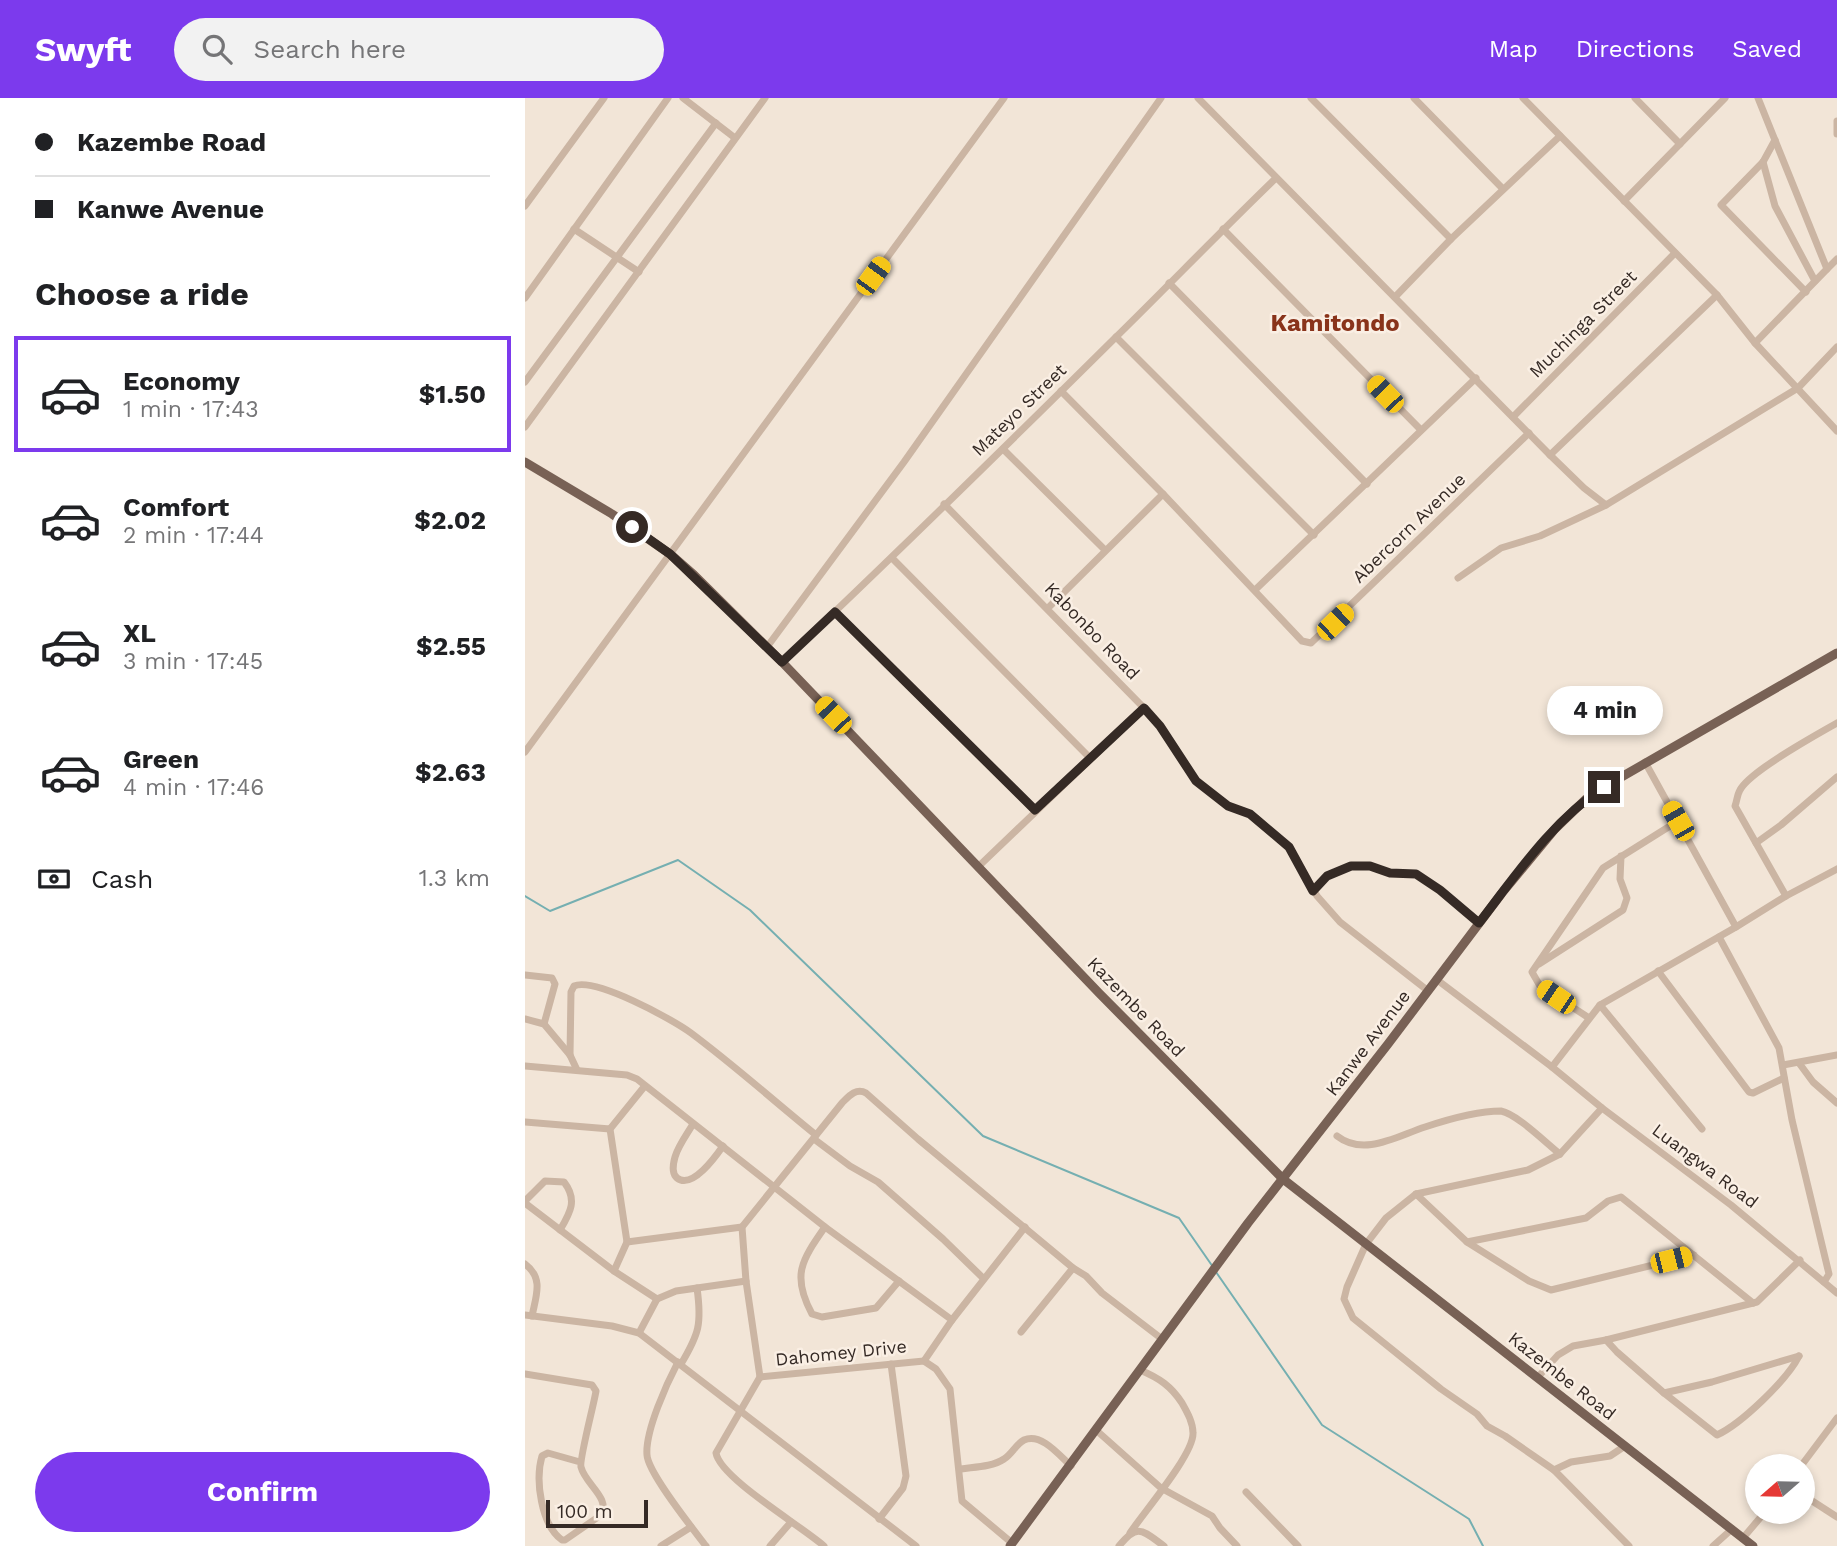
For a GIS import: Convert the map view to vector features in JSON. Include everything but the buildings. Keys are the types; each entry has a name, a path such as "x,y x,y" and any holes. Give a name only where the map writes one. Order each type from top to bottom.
{"main road":[{"name":"Kazembe Road","path":"525,462 612,514 670,554 782,662 1099,993 1283,1179 1753,1546"},
{"name":"Kanwe Avenue","path":"1011,1545 1162,1339 1427,990 1570,812 1645,762 1837,653"}],"street":[{"path":"525,206 528,195 604,98"},
{"path":"525,298 668,98"},
{"path":"683,98 735,138"},
{"path":"525,427 765,98"},
{"path":"525,752 1004,98"},
{"path":"767,647 904,461 1161,98"},
{"path":"1198,98 1550,455 1606,505"},
{"path":"1311,98 1451,239"},
{"path":"1414,98 1503,189"},
{"path":"1523,98 1717,295 1755,343 1837,431"},
{"path":"1635,98 1680,144"},
{"path":"1624,201 1725,98"},
{"path":"1758,98 1827,268"},
{"path":"1837,121 1837,134"},
{"path":"525,382 716,123"},
{"path":"1395,297 1451,239 1560,135"},
{"path":"1775,140 1763,162 1721,206 1806,292"},
{"path":"1763,162 1775,206 1815,281"},
{"name":"Mateyo Street","path":"782,662 892,558 1276,178"},
{"path":"574,229 639,272"},
{"path":"1223,229 1420,430"},
{"name":"Muchinga Street","path":"1513,417 1675,253"},
{"path":"1755,343 1837,259"},
{"path":"1170,283 1367,484"},
{"path":"1550,455 1717,295"},
{"path":"1117,337 1314,535"},
{"path":"1458,578 1501,548 1539,536 1606,505 1798,388 1837,347"},
{"path":"1255,590 1476,378"},
{"name":"Abercorn Avenue","path":"1061,391 1302,641 1311,643 1529,433"},
{"path":"1003,449 1105,550"},
{"path":"1048,608 1163,494"},
{"name":"Kabonbo Road","path":"944,504 1144,708 1160,726 1196,781 1228,806 1250,814 1289,847 1313,891 1345,927 1427,990"},
{"path":"892,558 1090,758"},
{"path":"835,612 1035,810"},
{"path":"979,866 1144,708"},
{"path":"1786,896 1735,806 1739,790 1763,770 1837,723"},
{"path":"1645,762 1736,928"},
{"path":"1756,843 1837,777"},
{"path":"1589,1018 1539,986 1531,972 1598,873 1678,821"},
{"path":"1534,967 1623,910 1627,898 1620,879 1621,856"},
{"path":"1313,891 1327,876 1351,866 1370,866 1390,873 1416,874 1440,890 1479,923"},
{"path":"1552,1067 1601,1005 1837,869"},
{"path":"1719,937 1779,1048 1803,1168 1829,1274 1824,1282"},
{"path":"1658,971 1749,1092 1753,1093 1784,1078"},
{"path":"525,975 552,978 555,984 544,1024"},
{"name":"Luangwa Road","path":"1436,979 1800,1260 1837,1293"},
{"path":"570,1055 571,992 574,986 583,982 608,990 660,1014 689,1031 850,1166 878,1182 983,1278"},
{"path":"1601,1005 1702,1129"},
{"path":"525,1019 544,1024 570,1055 577,1070"},
{"path":"1783,1065 1837,1055"},
{"path":"1799,1063 1813,1082 1837,1103"},
{"path":"525,1066 627,1075 637,1079 825,1227 952,1320"},
{"path":"614,1270 627,1242 610,1129 644,1087"},
{"path":"824,1546 727,1471 717,1459 716,1453 760,1377 746,1281 742,1227 852,1094 863,1090 918,1139 1162,1339"},
{"path":"1602,1108 1560,1154 1528,1170 1416,1194 1386,1217 1366,1244 1344,1299 1353,1318 1441,1390 1477,1414 1487,1426 1554,1470 1629,1546"},
{"path":"1337,1136 1352,1145 1368,1145 1401,1137 1425,1127 1501,1111 1517,1118 1560,1154"},
{"path":"525,1122 610,1129"},
{"path":"693,1124 676,1154 673,1172 676,1177 682,1180 697,1175 723,1146"},
{"path":"560,1230 573,1201 564,1182 545,1181 525,1202 560,1230 614,1270 657,1298"},
{"path":"1416,1194 1467,1242 1529,1282 1551,1290 1694,1255"},
{"path":"1467,1242 1586,1218 1608,1201 1621,1197 1753,1303"},
{"path":"627,1242 742,1227"},
{"path":"825,1227 800,1267 805,1301 812,1314 822,1317 876,1308 899,1281"},
{"path":"1011,1545 960,1496 961,1469 950,1389 936,1369 924,1361 983,1278 1025,1227"},
{"path":"1538,1377 1567,1348 1753,1303 1766,1294 1800,1260"},
{"path":"525,1264 537,1276 538,1286 529,1315 639,1332 916,1546"},
{"path":"1021,1332 1073,1268"},
{"path":"639,1332 657,1298 697,1288 746,1281"},
{"path":"697,1288 697,1338 664,1388 646,1453 653,1472 706,1546"},
{"path":"1606,1340 1616,1352 1664,1393 1717,1435 1727,1431 1763,1399 1799,1356 1664,1393"},
{"name":"Dahomey Drive","path":"760,1377 924,1361"},
{"path":"879,1519 903,1488 906,1476 891,1364"},
{"path":"1119,1546 1187,1451 1193,1431 1187,1410 1177,1393 1160,1379 1140,1370"},
{"path":"525,1374 554,1378 595,1388 596,1391 592,1418 580,1461 588,1482 604,1503 604,1510 601,1515 562,1540 555,1532 540,1499 540,1462 548,1453 580,1461"},
{"path":"1810,1454 1837,1418"},
{"path":"1096,1430 1161,1488 1212,1516 1237,1546"},
{"path":"961,1469 998,1462 1029,1438 1042,1441 1071,1466"},
{"path":"1554,1470 1571,1462 1610,1456 1625,1446"},
{"path":"1247,1492 1298,1546"},
{"path":"1815,1503 1837,1517"},
{"path":"770,1546 791,1522"},
{"path":"1743,1538 1755,1524"},
{"path":"661,1546 691,1527"},
{"path":"1713,1546 1732,1529"},
{"path":"1130,1532 1144,1532 1164,1546"}],"waterway":[{"path":"525,896 550,911 678,860 750,910 983,1136 1179,1218 1213,1267"},
{"path":"1216,1272 1322,1425 1469,1519 1483,1546"}],"district":[{"name":"Kamitondo","path":"1335,323"}],"route":[{"path":"632,527 670,554 782,662 835,612 1035,810 1144,708 1160,726 1196,781 1228,806 1256,818 1289,847 1313,891 1327,876 1351,866 1362,865 1390,873 1416,874 1440,890 1479,923 1570,812 1604,787"}]}
